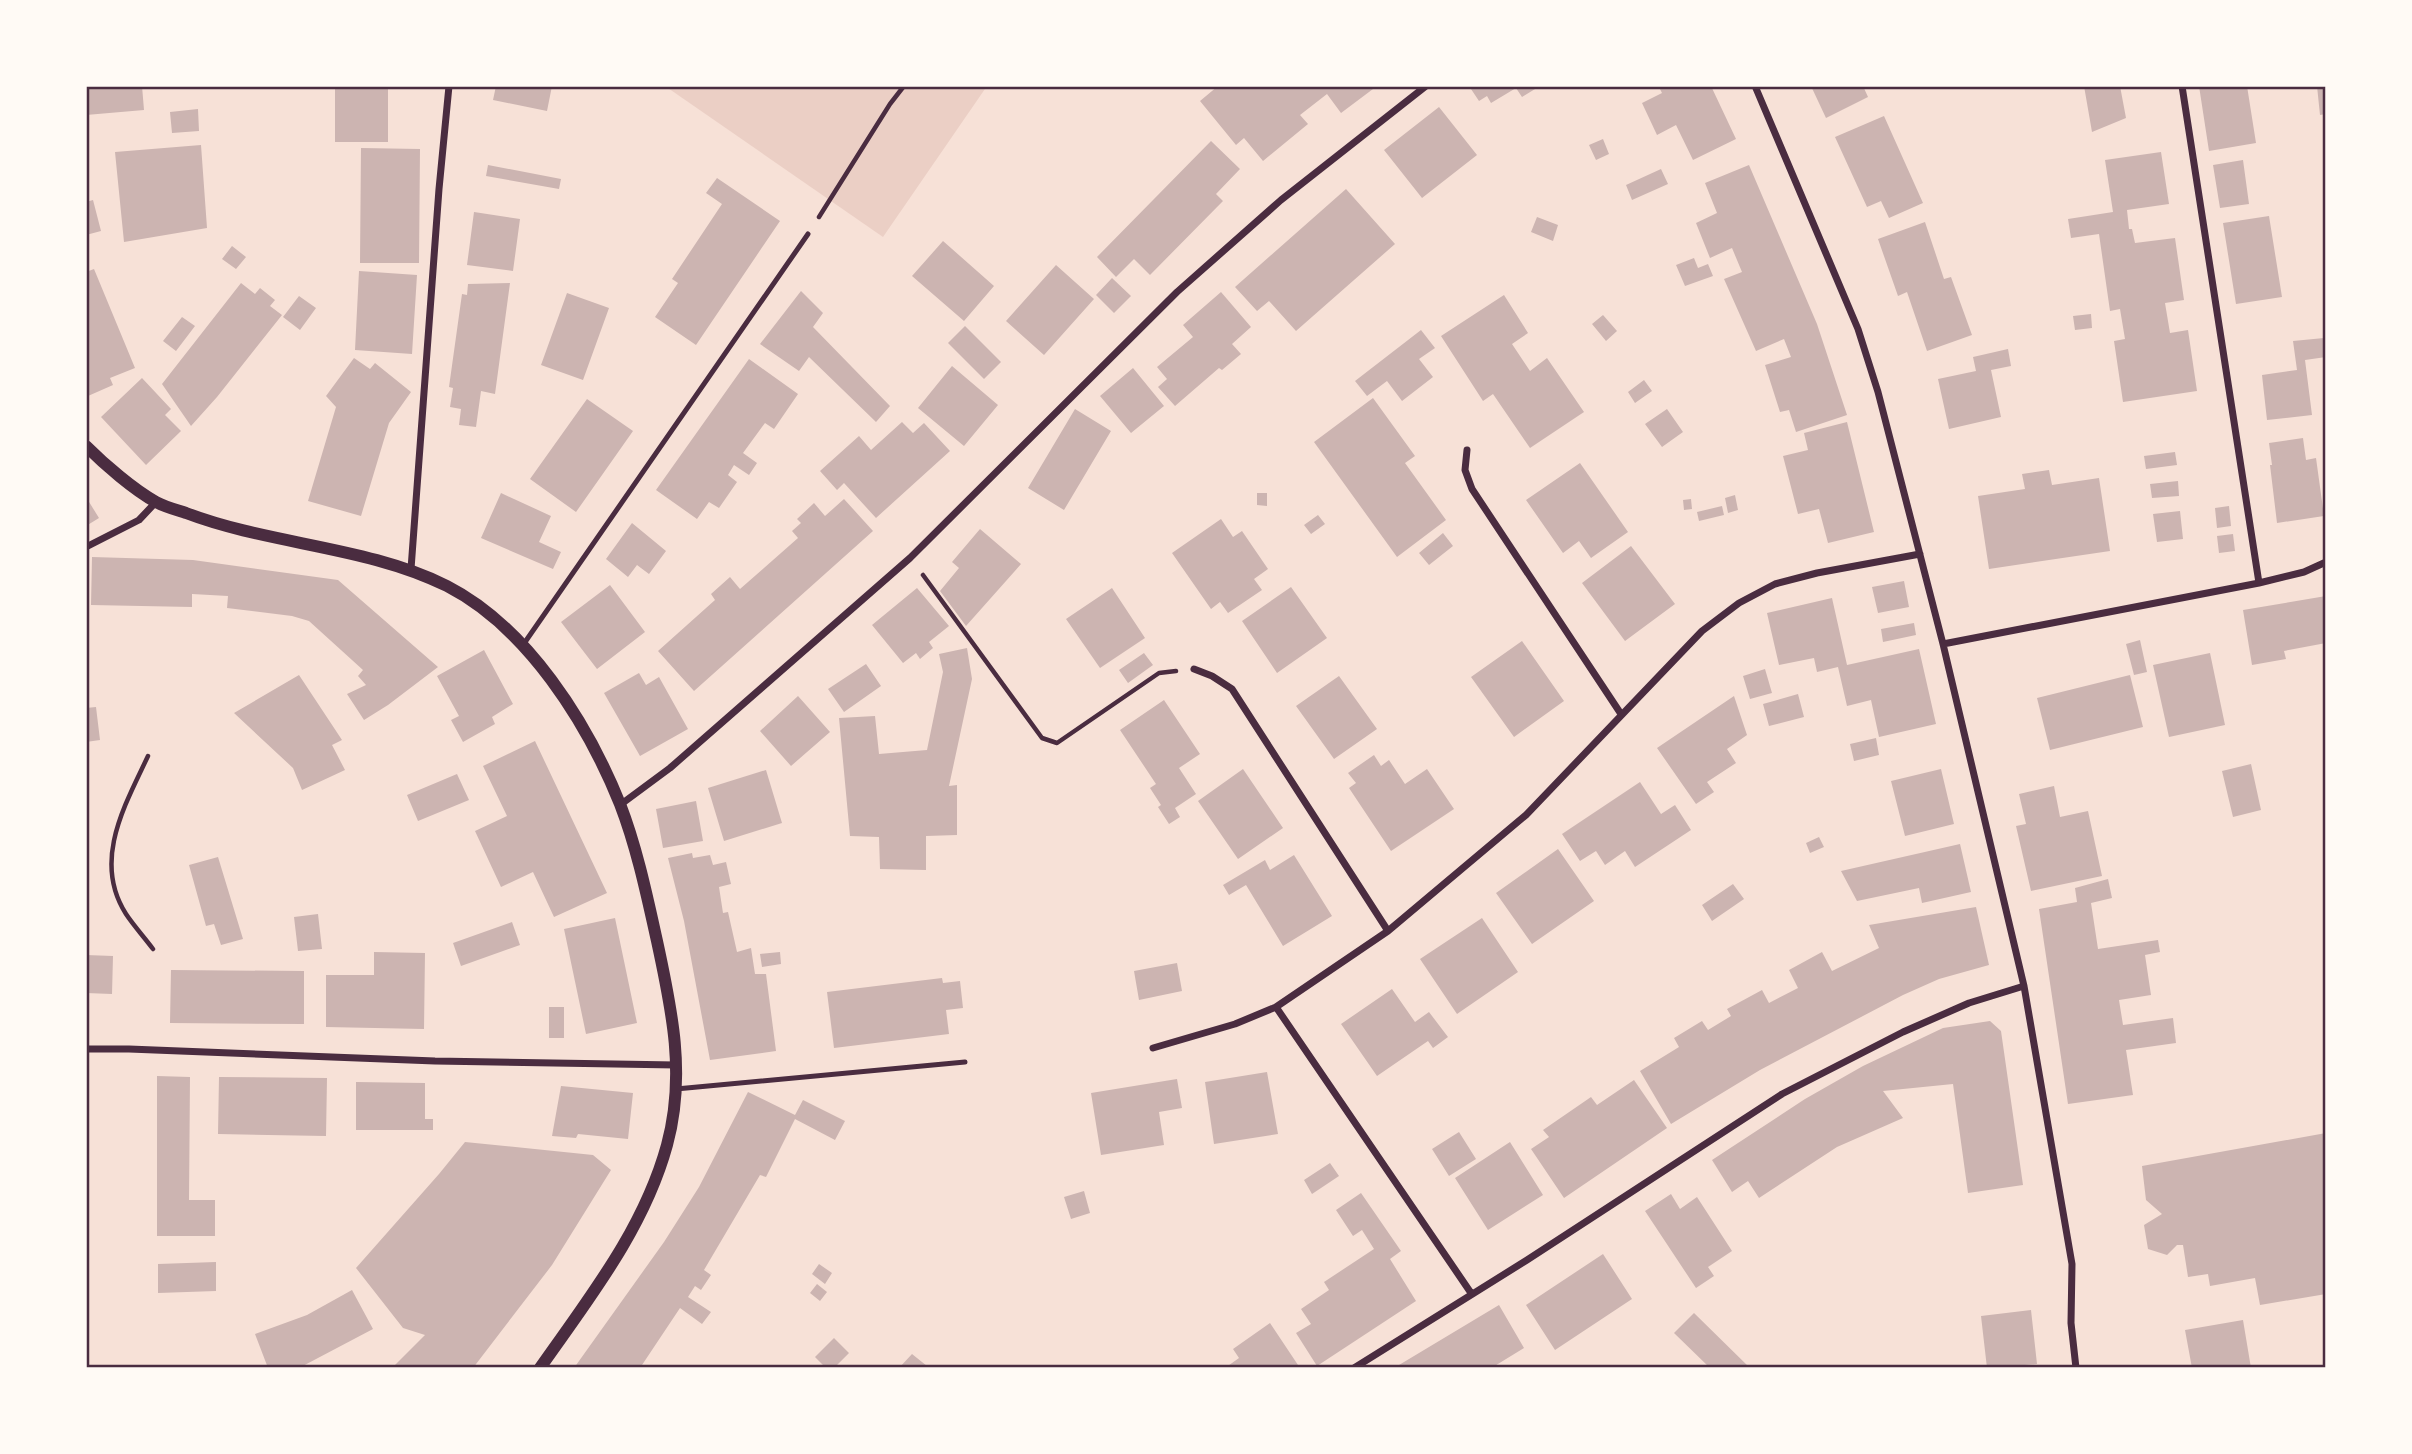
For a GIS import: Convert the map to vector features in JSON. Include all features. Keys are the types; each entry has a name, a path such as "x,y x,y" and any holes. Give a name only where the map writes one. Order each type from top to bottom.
{"street":[{"path":"411,569 449,86"},
{"path":"620,805 670,768 910,558 1177,292 1281,200 1426,86"},
{"path":"1755,86 1858,329 1878,392 1943,644 2024,986 2072,1264 2071,1323 2076,1368"},
{"path":"2182,86 2259,583"},
{"path":"86,446 101,461 156,502 214,524 411,569 471,600 523,645 585,731 620,805 645,889 660,955 678,1065 667,1143 651,1191 625,1244 540,1368"},
{"path":"1466,450 1465,470 1472,489 1621,714"},
{"path":"86,547 139,520 156,502"},
{"path":"1153,1048 1235,1024 1276,1007 1388,932 1525,815 1702,631 1739,603 1775,584 1816,572 1920,554"},
{"path":"1943,644 2259,583 2304,572 2326,562"},
{"path":"1194,669 1212,676 1232,689 1388,932"},
{"path":"1354,1368 1782,1094 1903,1032 1969,1003 2024,986"},
{"path":"1276,1007 1471,1293"},
{"path":"86,1049 435,1061 678,1065"}],"lane":[{"path":"523,645 808,234"},
{"path":"676,1089 965,1062"}],"path":[{"path":"808,234 904,86"},
{"path":"910,558 1042,738 1057,743 1158,673 1194,669"},
{"path":"148,756 120,815 113,840 111,867 116,893 126,914 153,948"}],"shaded area":[{"path":"665,86 987,86 883,237"}],"building":[{"path":"86,86 142,86 144,110 86,115"},
{"path":"335,86 388,86 388,142 335,142"},
{"path":"496,86 552,86 547,111 493,100"},
{"path":"1218,86 1377,86 1341,113 1327,94 1300,115 1308,124 1263,161 1244,138 1236,145 1200,101"},
{"path":"1469,86 1540,86 1522,97 1516,88 1491,103 1487,96 1479,101"},
{"path":"1711,86 1736,139 1693,160 1676,125 1657,135 1642,103 1662,93 1659,87"},
{"path":"1811,86 1863,86 1868,97 1826,118"},
{"path":"2084,86 2120,86 2126,118 2092,132"},
{"path":"2199,86 2247,86 2256,143 2209,151"},
{"path":"2317,86 2326,86 2326,114 2320,115"},
{"path":"1439,107 1477,155 1422,198 1384,150"},
{"path":"198,109 199,131 172,133 170,112"},
{"path":"1884,116 1923,203 1889,218 1881,201 1867,207 1835,137"},
{"path":"1603,139 1609,154 1596,160 1589,145"},
{"path":"1211,141 1240,169 1216,194 1223,201 1150,275 1134,259 1116,277 1097,257"},
{"path":"201,145 207,228 124,242 115,152"},
{"path":"361,148 420,149 419,263 360,263"},
{"path":"2161,152 2169,204 2127,210 2129,229 2132,229 2135,243 2175,238 2184,300 2165,303 2170,333 2188,330 2197,391 2123,402 2114,341 2125,339 2120,309 2110,311 2099,234 2071,238 2068,219 2113,212 2105,160"},
{"path":"2243,160 2249,204 2220,208 2213,165"},
{"path":"488,165 561,179 559,189 486,176"},
{"path":"1749,165 1817,324 1847,415 1796,432 1789,410 1780,412 1765,365 1791,357 1784,339 1756,351 1724,279 1742,272 1732,248 1710,258 1696,223 1717,213 1705,183"},
{"path":"1661,169 1668,184 1632,200 1626,185"},
{"path":"717,178 780,221 696,345 655,317 678,283 672,279 722,204 706,193"},
{"path":"1346,189 1395,244 1296,331 1269,301 1257,311 1235,287"},
{"path":"93,200 101,231 86,235 86,202"},
{"path":"474,212 520,219 513,271 467,265"},
{"path":"2269,216 2282,297 2236,304 2223,223"},
{"path":"1537,217 1558,225 1553,241 1531,232"},
{"path":"1925,222 1944,279 1951,277 1972,335 1927,351 1907,292 1898,296 1878,239"},
{"path":"943,241 994,286 964,321 912,276"},
{"path":"232,246 246,257 236,269 222,259"},
{"path":"1694,258 1698,268 1708,264 1713,276 1685,286 1676,265"},
{"path":"1056,265 1094,299 1044,355 1006,321"},
{"path":"94,269 135,368 110,378 113,385 88,396 86,272"},
{"path":"359,271 417,275 412,354 355,350"},
{"path":"1112,278 1131,296 1114,313 1096,295"},
{"path":"241,283 255,294 260,288 275,300 270,306 282,315 191,426 162,384"},
{"path":"510,283 495,394 481,391 476,427 459,425 461,409 450,407 453,388 449,387 462,294 467,295 468,284"},
{"path":"801,291 823,313 813,327 890,406 876,422 809,357 799,371 760,344"},
{"path":"1221,292 1251,327 1232,344 1241,354 1222,370 1219,368 1175,406 1158,387 1167,379 1157,367 1193,337 1183,325"},
{"path":"567,293 609,308 583,380 541,365"},
{"path":"1504,295 1528,333 1512,344 1530,371 1547,358 1584,412 1530,448 1493,394 1483,401 1441,336"},
{"path":"299,296 316,308 300,330 283,317"},
{"path":"2091,314 2092,328 2075,330 2073,316"},
{"path":"1603,315 1617,331 1606,341 1592,324"},
{"path":"182,317 195,326 176,351 163,341"},
{"path":"965,326 1001,362 984,379 948,343"},
{"path":"1421,330 1435,348 1419,359 1433,377 1402,401 1387,381 1367,396 1355,381"},
{"path":"2324,338 2326,357 2305,360 2312,415 2267,420 2262,375 2297,370 2293,341"},
{"path":"2008,349 2011,366 1991,370 2001,417 1949,429 1938,379 1976,371 1973,357"},
{"path":"354,358 370,369 375,363 411,392 389,423 361,516 308,501 336,407 326,396"},
{"path":"749,359 798,394 774,429 765,423 743,453 757,463 749,475 734,465 728,475 737,482 719,508 709,502 697,519 656,490"},
{"path":"952,366 998,405 964,446 918,408"},
{"path":"1133,368 1164,406 1131,433 1100,396"},
{"path":"142,378 171,409 165,415 181,431 146,465 101,417"},
{"path":"1644,380 1652,391 1635,403 1628,392"},
{"path":"1373,398 1415,456 1405,463 1446,520 1397,557 1314,442"},
{"path":"587,399 633,431 576,512 530,479"},
{"path":"1075,409 1111,431 1064,510 1028,488"},
{"path":"1667,409 1683,432 1662,447 1645,424"},
{"path":"902,422 913,433 924,423 950,451 876,518 844,483 837,490 820,471 859,436 871,450"},
{"path":"1847,422 1874,532 1828,543 1819,509 1798,514 1783,456 1808,450 1804,433"},
{"path":"2303,438 2306,460 2316,458 2324,516 2277,523 2269,443"},
{"path":"2175,452 2177,465 2146,469 2144,456"},
{"path":"1580,463 1628,532 1591,558 1579,541 1563,553 1526,500"},
{"path":"2049,470 2052,485 2099,478 2110,551 1989,569 1978,496 2025,489 2022,474"},
{"path":"2178,481 2179,496 2152,498 2150,484"},
{"path":"501,493 551,516 539,542 561,552 553,569 481,538"},
{"path":"1257,493 1267,493 1267,506 1257,505"},
{"path":"1735,495 1738,510 1728,513 1725,498"},
{"path":"86,497 99,518 86,526"},
{"path":"844,499 873,531 694,691 658,651 715,600 711,594 730,577 740,589 798,538 792,531 801,523 797,519 814,503 825,516"},
{"path":"1691,499 1692,509 1684,510 1683,500"},
{"path":"1722,506 1724,515 1699,521 1697,512"},
{"path":"2229,506 2231,526 2217,528 2215,508"},
{"path":"2180,511 2183,539 2157,542 2153,514"},
{"path":"1318,515 1325,524 1311,534 1304,525"},
{"path":"1221,519 1233,537 1242,531 1268,569 1254,579 1262,590 1228,613 1220,602 1211,609 1172,553"},
{"path":"632,523 666,551 649,574 637,565 628,577 606,559"},
{"path":"980,529 1021,564 966,626 940,591 959,568 952,562"},
{"path":"1443,533 1453,546 1429,565 1419,553"},
{"path":"2233,534 2235,551 2219,553 2217,536"},
{"path":"1631,546 1675,604 1625,641 1582,583"},
{"path":"92,557 193,560 338,580 438,667 364,720 347,694 366,685 358,676 363,670 309,621 292,616 227,608 228,596 192,594 192,607 91,605"},
{"path":"1904,581 1909,607 1878,613 1872,587"},
{"path":"610,585 645,632 597,669 561,622"},
{"path":"1291,587 1327,638 1277,673 1242,621"},
{"path":"917,588 949,626 929,642 933,648 920,659 916,653 903,663 872,625"},
{"path":"1112,588 1145,638 1100,668 1066,619"},
{"path":"2326,596 2326,643 2284,651 2286,659 2252,665 2243,610"},
{"path":"1832,598 1847,665 1919,649 1936,724 1879,737 1871,700 1847,706 1838,667 1817,672 1814,658 1779,665 1767,613"},
{"path":"1914,623 1916,635 1883,642 1881,629"},
{"path":"2140,640 2147,672 2134,675 2126,644"},
{"path":"1522,641 1564,701 1514,737 1471,677"},
{"path":"967,648 972,679 949,786 957,785 957,835 926,836 926,870 880,869 879,837 850,836 839,718 875,716 879,754 927,750 943,672 939,654"},
{"path":"484,650 513,704 492,717 495,724 463,742 451,720 459,716 437,676"},
{"path":"1144,653 1153,665 1128,683 1119,670"},
{"path":"2210,653 2225,725 2169,737 2153,665"},
{"path":"866,664 881,686 844,712 828,689"},
{"path":"1765,669 1772,693 1750,699 1743,676"},
{"path":"639,673 646,685 659,677 688,729 640,756 604,693"},
{"path":"299,675 342,740 332,745 345,770 302,790 293,768 234,713"},
{"path":"2130,675 2143,727 2050,750 2037,698"},
{"path":"1339,676 1377,729 1334,759 1296,706"},
{"path":"1798,694 1804,717 1769,726 1763,704"},
{"path":"798,696 830,732 791,766 760,731"},
{"path":"1734,696 1747,735 1727,749 1736,763 1707,782 1714,792 1696,804 1657,748"},
{"path":"1164,700 1200,754 1179,768 1196,794 1175,808 1180,817 1169,824 1150,788 1156,784 1120,730"},
{"path":"96,707 100,740 86,742 86,708"},
{"path":"1876,738 1879,755 1854,761 1850,744"},
{"path":"535,741 607,893 554,917 533,872 501,887 475,831 507,816 483,766"},
{"path":"1374,755 1381,766 1389,760 1405,784 1427,769 1454,809 1391,851 1349,788 1356,783 1348,773"},
{"path":"2251,764 2261,810 2233,817 2222,771"},
{"path":"1243,769 1283,828 1238,859 1198,801"},
{"path":"1941,769 1954,824 1905,836 1891,781"},
{"path":"766,770 782,823 724,841 708,788"},
{"path":"457,774 469,800 418,821 407,795"},
{"path":"1640,782 1661,814 1675,805 1691,830 1635,867 1625,851 1605,865 1596,851 1580,861 1562,834"},
{"path":"2054,786 2060,817 2088,811 2102,876 2031,891 2016,826 2026,824 2019,794"},
{"path":"696,801 703,841 663,848 656,809"},
{"path":"1819,837 1824,847 1810,853 1806,843"},
{"path":"1960,844 1971,892 1922,903 1919,888 1857,901 1841,871"},
{"path":"1558,849 1594,901 1532,944 1496,893"},
{"path":"692,853 693,858 710,855 713,865 726,862 731,884 719,887 723,913 728,912 737,952 751,948 755,974 766,974 776,1051 710,1060 684,921 668,858"},
{"path":"1294,855 1332,916 1283,946 1246,885 1229,895 1223,885 1265,860 1270,870"},
{"path":"218,857 243,939 221,945 214,924 206,926 189,865"},
{"path":"2108,879 2112,898 2091,903 2098,949 2158,940 2160,952 2145,955 2151,995 2119,1000 2123,1025 2173,1018 2176,1043 2126,1050 2133,1095 2068,1104 2039,909 2077,902 2075,888"},
{"path":"1733,884 1744,899 1712,921 1702,905"},
{"path":"1976,907 1989,965 1939,979 1903,995 1760,1070 1671,1124 1640,1071 1679,1047 1674,1038 1702,1021 1708,1030 1731,1016 1727,1009 1762,990 1769,1003 1798,988 1789,970 1822,952 1832,971 1879,948 1869,925"},
{"path":"318,914 322,949 298,951 294,917"},
{"path":"615,918 637,1023 586,1034 564,929"},
{"path":"1482,918 1518,972 1457,1014 1420,959"},
{"path":"512,922 520,945 461,966 453,943"},
{"path":"374,952 425,953 424,1029 326,1027 326,975 374,975"},
{"path":"780,952 781,964 762,967 760,954"},
{"path":"86,955 113,956 112,994 86,993"},
{"path":"1177,963 1182,991 1139,1000 1134,971"},
{"path":"171,970 304,971 304,1024 170,1023"},
{"path":"942,978 943,983 960,981 963,1008 946,1010 949,1034 834,1048 827,992"},
{"path":"1392,989 1415,1022 1429,1012 1448,1037 1433,1048 1428,1041 1377,1076 1341,1024"},
{"path":"549,1007 564,1007 564,1038 549,1038"},
{"path":"1990,1021 2001,1031 2023,1185 1968,1193 1953,1084 1883,1091 1903,1118 1837,1147 1759,1198 1748,1181 1732,1192 1712,1160 1805,1099 1863,1066 1943,1028"},
{"path":"1267,1072 1278,1134 1214,1144 1205,1082"},
{"path":"157,1076 190,1077 189,1200 215,1200 215,1236 157,1236"},
{"path":"219,1077 327,1078 326,1136 218,1134"},
{"path":"1177,1079 1182,1108 1159,1112 1164,1145 1101,1155 1091,1093"},
{"path":"1634,1080 1667,1128 1564,1198 1531,1149 1549,1137 1543,1130 1591,1097 1597,1105"},
{"path":"356,1082 425,1083 425,1119 433,1119 433,1130 356,1130"},
{"path":"561,1086 633,1093 628,1139 578,1134 576,1138 552,1136"},
{"path":"748,1092 795,1115 803,1100 845,1121 835,1140 795,1119 766,1177 760,1175 704,1270 711,1275 701,1290 695,1286 688,1297 711,1312 702,1324 680,1308 640,1368 574,1368 664,1242 699,1187"},
{"path":"1459,1132 1476,1159 1449,1176 1432,1149"},
{"path":"2326,1133 2326,1294 2260,1305 2255,1278 2210,1286 2208,1274 2188,1277 2183,1245 2177,1245 2167,1255 2148,1249 2144,1225 2162,1214 2146,1200 2142,1166"},
{"path":"465,1142 593,1155 611,1170 552,1265 473,1368 392,1368 425,1335 403,1328 356,1268"},
{"path":"1510,1142 1543,1195 1488,1230 1455,1178"},
{"path":"1330,1163 1339,1176 1312,1194 1304,1180"},
{"path":"1084,1191 1090,1213 1071,1219 1064,1197"},
{"path":"1361,1193 1401,1251 1390,1259 1416,1301 1317,1366 1296,1333 1311,1324 1301,1309 1329,1290 1324,1282 1374,1249 1362,1230 1353,1236 1336,1210"},
{"path":"1671,1194 1680,1209 1697,1197 1732,1251 1708,1267 1714,1276 1696,1288 1645,1211"},
{"path":"1603,1254 1632,1299 1555,1350 1526,1305"},
{"path":"216,1262 216,1291 158,1293 158,1264"},
{"path":"819,1264 832,1273 825,1284 812,1274"},
{"path":"817,1284 827,1292 820,1301 810,1293"},
{"path":"352,1290 373,1329 299,1368 268,1368 255,1334 307,1315"},
{"path":"1499,1305 1524,1348 1493,1367 1394,1368"},
{"path":"2031,1310 2037,1364 1987,1368 1981,1316"},
{"path":"1694,1313 1750,1368 1710,1368 1674,1333"},
{"path":"2243,1320 2251,1368 2192,1368 2185,1330"},
{"path":"1270,1323 1300,1368 1225,1368 1239,1358 1233,1349"},
{"path":"834,1338 849,1353 834,1368 826,1368 815,1357"},
{"path":"912,1354 927,1366 926,1368 899,1368"}]}
